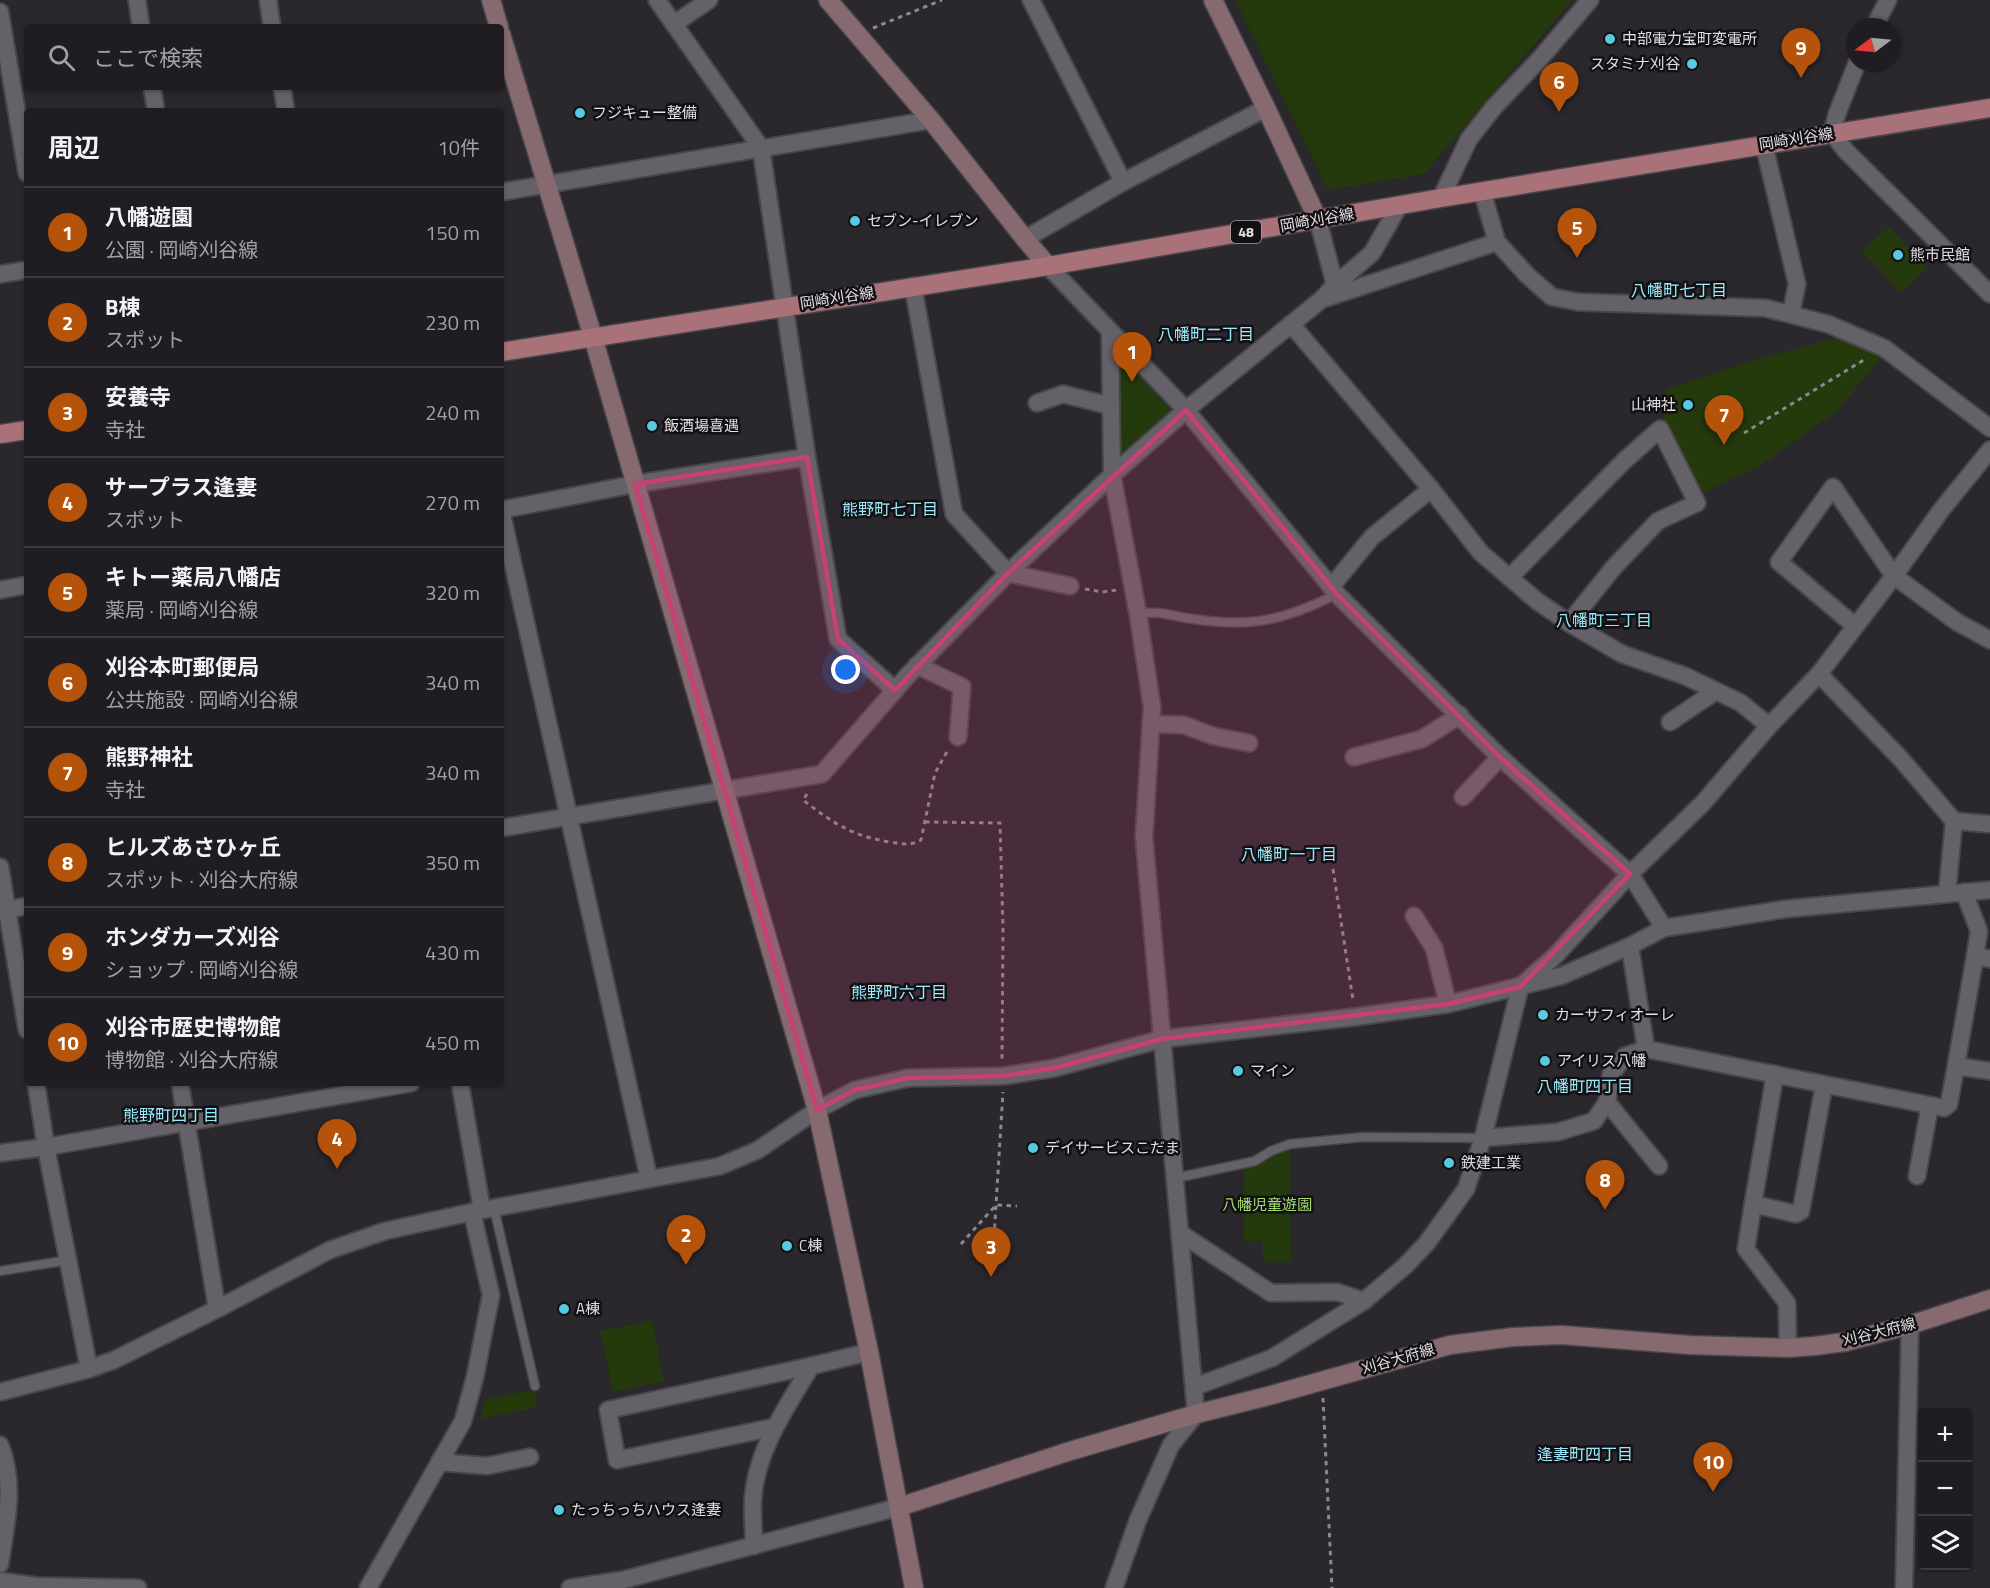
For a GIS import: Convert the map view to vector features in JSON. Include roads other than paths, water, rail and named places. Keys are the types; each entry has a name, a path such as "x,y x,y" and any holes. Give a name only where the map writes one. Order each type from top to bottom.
{"main road":[{"name":"岡崎刈谷線","path":"504,352 1048,266 1482,191 1990,108"},
{"path":"0,434 24,430"}],"street":[{"path":"137,0 141,24"},
{"path":"268,0 272,24"},
{"path":"491,0 498,24"},
{"path":"657,0 761,148 807,457 838,639 895,690"},
{"path":"674,24 709,0"},
{"path":"828,0 931,120 1048,266 1186,410 1334,591 1500,757 1630,874 1664,928"},
{"path":"1031,0 1123,182"},
{"path":"1213,0 1318,220 1335,285"},
{"path":"1441,198 1469,140 1494,107 1538,61 1590,0"},
{"path":"1879,18 1888,0"},
{"path":"0,12 24,155"},
{"path":"504,44 593,337 817,1110 869,1352 914,1588"},
{"path":"1853,72 1837,114 1832,134 1845,150 1990,294"},
{"path":"152,90 156,108"},
{"path":"282,90 286,108"},
{"path":"1025,239 1123,182 1266,108"},
{"path":"504,191 931,120"},
{"path":"1764,145 1797,284 1791,314"},
{"path":"1482,191 1497,243 1527,275 1552,297 1578,302 1766,308 1828,324 1884,348 1990,428"},
{"path":"504,828 822,774 917,665 1008,573 1186,410 1322,299 1372,253 1399,206"},
{"path":"1322,299 1497,243"},
{"path":"0,274 24,270"},
{"path":"913,286 954,514 1008,573 1070,586"},
{"path":"1291,324 1431,489 1481,553 1538,601 1569,623 1622,654 1685,676 1741,703 1769,726"},
{"path":"1110,332 1112,476 1138,614 1152,707 1144,837 1196,1414 1171,1445 1138,1520 1114,1588"},
{"path":"1037,403 1063,394 1111,406"},
{"path":"1510,577 1624,461 1660,429 1697,503 1658,521 1614,567 1569,623"},
{"path":"1194,1387 1272,1358 1364,1301 1405,1266 1426,1244 1466,1189 1483,1138 1501,1056 1520,987 1556,955 1630,874 1703,803 1769,726 1819,674 1942,509 1990,450"},
{"path":"504,509 635,484 807,457"},
{"path":"1855,626 1779,562 1833,487 1894,576 1957,622 1990,640"},
{"path":"1334,591 1372,537 1431,489"},
{"path":"504,523 649,1179"},
{"path":"0,590 24,586"},
{"path":"917,665 962,687 958,737"},
{"path":"1483,1138 1557,1132 1594,1120 1607,1102 1611,1074 1625,1056 1646,1049 1944,1108 1949,1104 1982,957 1979,931 1955,892 1954,820 1901,759 1819,674"},
{"path":"1670,722 1716,691"},
{"path":"1354,757 1422,739 1460,716"},
{"path":"1151,724 1184,725 1213,736 1249,742"},
{"path":"1463,797 1500,757"},
{"path":"1954,820 1990,824"},
{"path":"0,867 4,910 24,1014"},
{"path":"0,1392 89,1369 114,1360 330,1250 385,1231 483,1210 720,1166 758,1150 817,1110 855,1090 908,1078 1004,1076 1055,1068 1162,1039 1448,1004 1560,976 1630,946 1664,928 1785,909 1990,890"},
{"path":"4,910 24,907"},
{"path":"1414,916 1434,948 1448,1004"},
{"path":"1630,946 1646,1049"},
{"path":"1956,1066 1990,1071"},
{"path":"1775,1074 1746,1249 1787,1303 1788,1348"},
{"path":"1753,1204 1796,1214 1801,1211 1824,1085"},
{"path":"36,1086 89,1369"},
{"path":"180,1086 217,1309"},
{"path":"0,1153 46,1147 186,1121 340,1089 376,1086"},
{"path":"368,1588 463,1421 475,1377 491,1295 483,1210 461,1086"},
{"path":"1607,1102 1659,1166"},
{"path":"1917,1176 1930,1105"},
{"path":"1180,1233 1270,1293 1337,1292 1364,1301"},
{"name":"刈谷大府線","path":"899,1507 1067,1452 1196,1414 1450,1345 1513,1337 1562,1335 1690,1345 1788,1348 1845,1342 1910,1326 1990,1299"},
{"path":"1904,1588 1910,1326"},
{"path":"775,1427 617,1460 608,1410 869,1352"},
{"path":"754,1546 753,1498 760,1463 775,1427 811,1366"},
{"path":"0,1445 7,1462 10,1494 0,1564"},
{"path":"439,1462 488,1466 530,1457"},
{"path":"570,1588 623,1580 899,1507"},
{"path":"0,1581 36,1586 138,1588"}],"lane":[{"path":"1138,614 1155,611 1192,619 1230,623 1271,620 1305,610 1334,591"},
{"path":"1176,1178 1255,1161 1271,1151 1290,1144 1363,1137 1483,1138"},
{"path":"483,1210 535,1386"},
{"path":"0,1271 69,1260"}],"place":[{"name":"中部電力宝町変電所","path":"1610,39"},
{"name":"スタミナ刈谷","path":"1692,64"},
{"name":"ホンダカーズ刈谷","path":"1801,78"},
{"name":"刈谷本町郵便局","path":"1559,112"},
{"name":"フジキュー整備","path":"580,113"},
{"name":"セブン-イレブン","path":"855,221"},
{"name":"熊市民館","path":"1898,255"},
{"name":"キトー薬局八幡店","path":"1577,258"},
{"name":"八幡遊園","path":"1132,382"},
{"name":"山神社","path":"1688,405"},
{"name":"飯酒場喜遇","path":"652,426"},
{"name":"熊野神社","path":"1724,445"},
{"name":"カーサフィオーレ","path":"1543,1015"},
{"name":"アイリス八幡","path":"1545,1061"},
{"name":"マイン","path":"1238,1071"},
{"name":"デイサービスこだま","path":"1033,1148"},
{"name":"鉄建工業","path":"1449,1163"},
{"name":"サープラス逢妻","path":"337,1169"},
{"name":"ヒルズあさひヶ丘","path":"1605,1210"},
{"name":"C棟","path":"787,1246"},
{"name":"B棟","path":"686,1265"},
{"name":"安養寺","path":"991,1277"},
{"name":"A棟","path":"564,1309"},
{"name":"刈谷市歴史博物館","path":"1713,1492"},
{"name":"たっちっちハウス逢妻","path":"559,1510"}],"district":[{"name":"八幡町七丁目","path":"1679,290"},
{"name":"八幡町二丁目","path":"1206,334"},
{"name":"熊野町七丁目","path":"890,509"},
{"name":"八幡町三丁目","path":"1604,620"},
{"name":"八幡町一丁目","path":"1289,854"},
{"name":"熊野町六丁目","path":"899,992"},
{"name":"八幡町四丁目","path":"1585,1086"},
{"name":"熊野町四丁目","path":"171,1115"},
{"name":"逢妻町四丁目","path":"1585,1454"}],"park label":[{"name":"八幡児童遊園","path":"1267,1205"}]}
